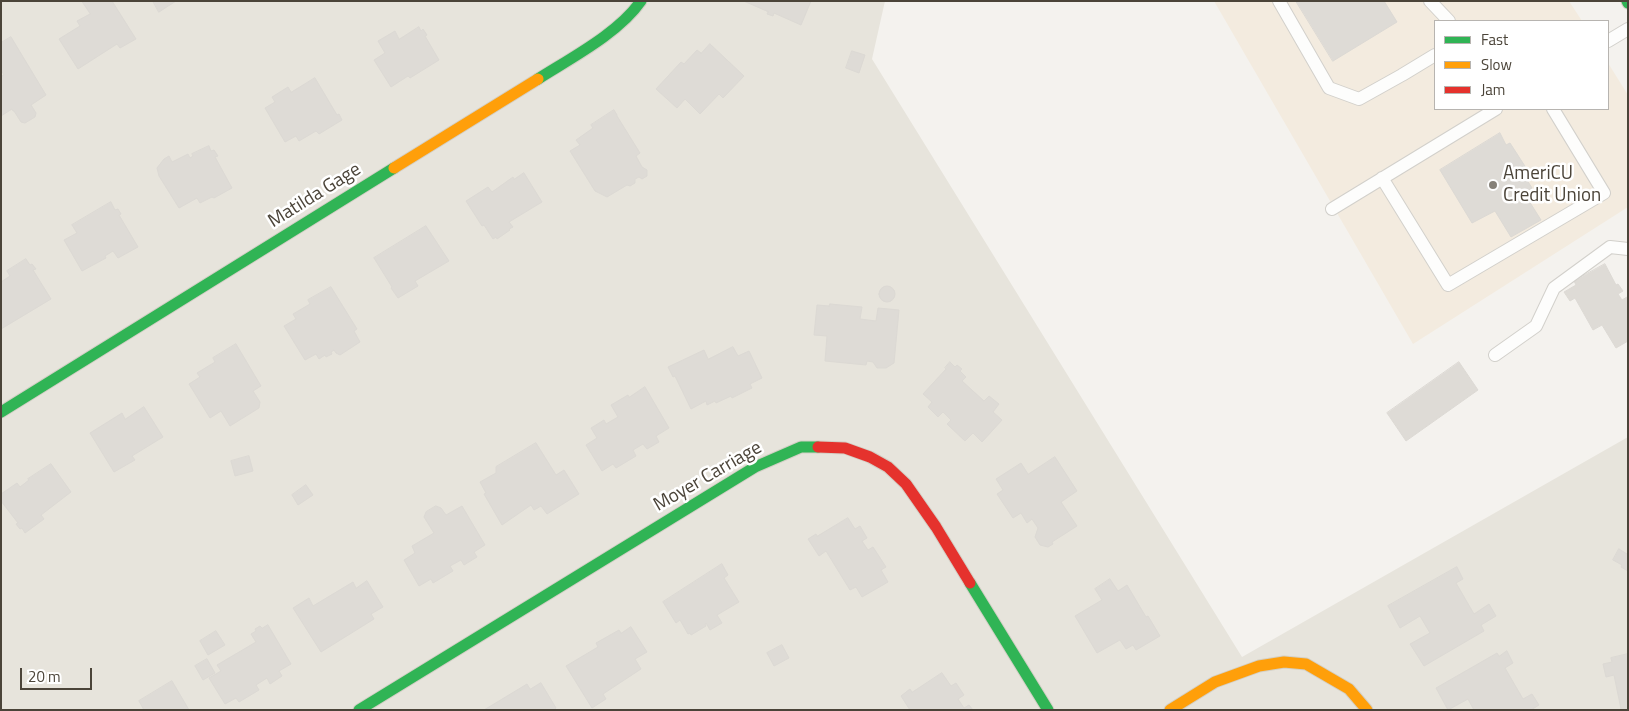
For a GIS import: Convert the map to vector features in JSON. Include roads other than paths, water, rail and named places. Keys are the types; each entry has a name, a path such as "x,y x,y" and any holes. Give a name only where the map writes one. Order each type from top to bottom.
{"street":[{"name":"Matilda Gage","path":"1,412 593,45 634,11 641,1"},
{"name":"Moyer Carriage","path":"359,710 755,467 801,447 845,448 888,466 906,484 936,527 1048,710"},
{"path":"1170,710 1215,682 1259,666 1284,662 1306,664 1350,689 1367,710"}],"lane":[{"path":"1279,1 1329,88 1359,99 1434,56"},
{"path":"1430,1 1448,20"},
{"path":"1609,40 1628,29"},
{"path":"1332,209 1494,110"},
{"path":"1382,178 1448,285 1604,193 1554,110"},
{"path":"1496,355 1536,326 1554,288 1610,247 1628,249"}],"place":[{"name":"AmeriCU Credit Union","path":"1493,185"}]}
